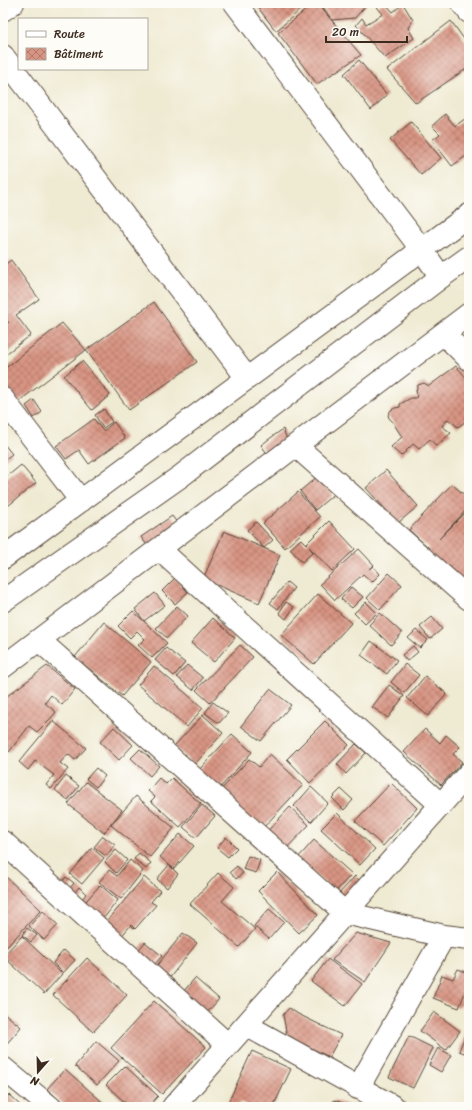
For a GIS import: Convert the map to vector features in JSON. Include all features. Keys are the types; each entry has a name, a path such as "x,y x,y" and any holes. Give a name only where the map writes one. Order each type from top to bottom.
{"street":[{"path":"3,10 13,3"},
{"path":"235,3 441,276"},
{"path":"462,3 469,12"},
{"path":"3,56 247,378"},
{"path":"3,558 469,215"},
{"path":"3,601 181,476 441,276 469,257"},
{"path":"3,667 469,314"},
{"path":"444,334 469,359"},
{"path":"3,399 81,501"},
{"path":"296,446 469,600"},
{"path":"160,549 441,805"},
{"path":"39,640 345,913 444,936 469,938"},
{"path":"173,1107 441,805 467,778"},
{"path":"3,842 228,1045"},
{"path":"358,1088 444,936"},
{"path":"246,1025 394,1107"},
{"path":"3,1068 50,1107"}],"building":[{"path":"258,3 308,3 276,31 256,5"},
{"path":"314,3 317,3 361,55 317,84 278,33"},
{"path":"320,3 368,3 355,18 332,20"},
{"path":"382,3 385,3 393,12 403,4 413,20 408,28 414,38 385,58 356,25 362,18 366,24 383,14 377,7"},
{"path":"451,21 469,46 469,67 416,103 387,70"},
{"path":"359,60 387,95 371,110 344,74"},
{"path":"445,114 455,126 469,116 469,154 452,166 432,140 440,134 432,126"},
{"path":"411,122 441,158 421,175 390,140"},
{"path":"11,260 39,299 16,315 31,335 3,356 3,326 9,322 3,325 3,266"},
{"path":"154,302 197,362 129,410 86,350"},
{"path":"62,323 86,350 18,402 3,383 3,370"},
{"path":"82,361 110,395 92,410 64,376"},
{"path":"456,366 469,381 469,419 458,427 448,419 442,426 451,433 436,446 430,439 419,449 413,444 401,456 391,447 402,437 389,418 388,415 391,410 400,407 400,404 411,398 416,398 418,385 424,383 429,386"},
{"path":"34,400 42,412 34,418 26,406"},
{"path":"104,409 112,422 103,428 95,415"},
{"path":"94,419 103,431 114,422 125,438 89,464 79,450 66,459 56,446"},
{"path":"283,429 289,445 271,459 261,445"},
{"path":"3,444 12,454 3,461"},
{"path":"21,465 36,483 3,510 3,480"},
{"path":"386,470 418,506 398,523 366,488"},
{"path":"318,476 333,495 315,510 300,491"},
{"path":"452,484 469,499 469,507 439,539 469,509 469,587 427,552 430,549 409,530"},
{"path":"298,492 320,517 285,548 263,523"},
{"path":"172,516 181,528 150,549 141,537"},
{"path":"329,521 355,549 332,571 309,547 313,552 302,562 290,549 301,539 306,544"},
{"path":"256,522 273,540 264,548 247,530"},
{"path":"224,531 280,555 259,603 203,579"},
{"path":"359,549 374,565 369,569 373,566 380,574 372,582 363,574 335,600 320,584"},
{"path":"389,573 402,585 380,610 367,598"},
{"path":"175,578 188,592 175,604 162,591"},
{"path":"287,582 294,588 278,609 270,603"},
{"path":"351,587 363,597 352,608 341,599"},
{"path":"155,593 165,605 144,621 135,609"},
{"path":"318,594 351,623 314,664 281,635"},
{"path":"286,602 294,607 286,619 279,613"},
{"path":"366,602 377,613 365,624 354,613"},
{"path":"177,606 188,616 167,638 156,628"},
{"path":"133,611 167,643 152,658 138,645 145,639 137,631 130,638 118,626"},
{"path":"380,613 402,633 391,645 369,625"},
{"path":"432,617 442,629 430,639 420,627"},
{"path":"213,618 235,638 214,662 191,643"},
{"path":"104,622 151,662 122,696 75,657"},
{"path":"416,630 428,640 420,648 408,638"},
{"path":"371,641 397,660 387,674 361,655"},
{"path":"240,645 253,657 210,703 196,690"},
{"path":"413,646 418,652 407,661 402,655"},
{"path":"166,648 185,663 174,676 155,660"},
{"path":"405,664 419,675 404,693 391,682"},
{"path":"187,665 203,678 193,690 177,677"},
{"path":"47,666 75,689 62,705 51,695 45,703 56,712 37,732 29,726 9,752 3,746 3,699"},
{"path":"154,666 203,708 187,727 138,685"},
{"path":"425,676 447,694 428,716 407,698"},
{"path":"389,685 404,696 388,718 372,707"},
{"path":"270,689 291,705 261,741 241,726"},
{"path":"213,702 228,713 219,723 205,713"},
{"path":"203,715 223,733 194,765 174,746"},
{"path":"53,721 86,748 75,760 68,754 60,763 68,769 51,789 46,785 54,775 35,761 28,770 19,762"},
{"path":"325,721 349,745 310,783 287,759"},
{"path":"114,727 133,745 119,760 100,742"},
{"path":"425,729 440,743 446,735 460,747 453,754 462,762 441,785 404,752"},
{"path":"232,734 252,752 219,789 198,771"},
{"path":"356,744 366,753 346,774 337,764"},
{"path":"140,749 159,766 150,776 131,758"},
{"path":"270,754 303,785 261,830 219,792 249,759 259,767"},
{"path":"96,768 105,776 96,787 86,779"},
{"path":"66,776 79,786 68,800 55,790"},
{"path":"159,778 166,784 172,778 201,804 180,827 151,801 155,797 148,791"},
{"path":"86,782 122,810 104,833 68,804"},
{"path":"391,783 417,808 383,846 355,821"},
{"path":"311,787 328,803 311,822 294,806"},
{"path":"341,789 353,800 344,810 332,798"},
{"path":"136,796 174,828 150,857 111,825"},
{"path":"202,805 215,816 196,838 183,827"},
{"path":"290,807 309,825 283,852 264,835"},
{"path":"337,813 375,849 360,865 321,829"},
{"path":"180,834 194,846 174,869 160,857"},
{"path":"103,836 115,845 106,856 94,847"},
{"path":"226,837 237,848 228,857 217,848"},
{"path":"314,840 352,874 335,892 297,859"},
{"path":"92,848 104,858 82,884 70,874"},
{"path":"116,850 127,860 116,873 105,862"},
{"path":"139,853 151,863 146,869 134,859"},
{"path":"248,856 260,860 256,873 243,869"},
{"path":"130,860 143,871 121,899 99,882 109,870 117,876"},
{"path":"169,865 178,874 167,888 157,879"},
{"path":"237,866 243,873 236,879 230,872"},
{"path":"277,872 318,915 299,933 258,891"},
{"path":"218,873 234,887 222,901 255,929 239,947 190,904"},
{"path":"3,874 41,910 3,951"},
{"path":"355,876 363,884 345,902 338,895"},
{"path":"66,877 74,883 66,893 58,887"},
{"path":"144,877 160,891 151,902 156,905 135,929 131,925 119,939 104,925"},
{"path":"100,885 118,900 100,923 81,907"},
{"path":"79,887 86,894 79,903 71,897"},
{"path":"269,909 284,922 269,939 254,926"},
{"path":"43,911 58,925 44,940 29,926"},
{"path":"27,928 37,935 31,942 22,935"},
{"path":"183,933 197,943 168,980 154,969"},
{"path":"356,933 391,943 365,982 332,960"},
{"path":"22,936 62,974 44,994 3,956"},
{"path":"145,942 162,956 153,966 137,952"},
{"path":"64,950 75,960 63,973 53,963"},
{"path":"87,958 127,995 93,1032 53,995"},
{"path":"328,959 362,984 345,1006 311,981"},
{"path":"458,969 469,973 469,982 459,1008 433,998 442,975 453,979"},
{"path":"195,978 219,999 207,1013 183,992"},
{"path":"154,1001 206,1047 162,1094 111,1048"},
{"path":"289,1008 341,1035 329,1057 287,1036 283,1015"},
{"path":"3,1012 21,1027 3,1048"},
{"path":"434,1012 460,1031 446,1050 420,1031"},
{"path":"469,1025 469,1055 459,1051"},
{"path":"409,1036 433,1048 413,1088 389,1077"},
{"path":"96,1041 119,1061 97,1085 75,1066"},
{"path":"438,1048 451,1055 441,1072 429,1065"},
{"path":"252,1051 291,1069 273,1107 246,1107 247,1105 240,1102 237,1107 226,1107"},
{"path":"125,1066 158,1096 148,1107 130,1107 106,1085"},
{"path":"65,1069 108,1107 67,1107 47,1089"},
{"path":"9,1095 22,1107 3,1107 3,1102"},
{"path":"334,1100 354,1107 332,1107"}]}
